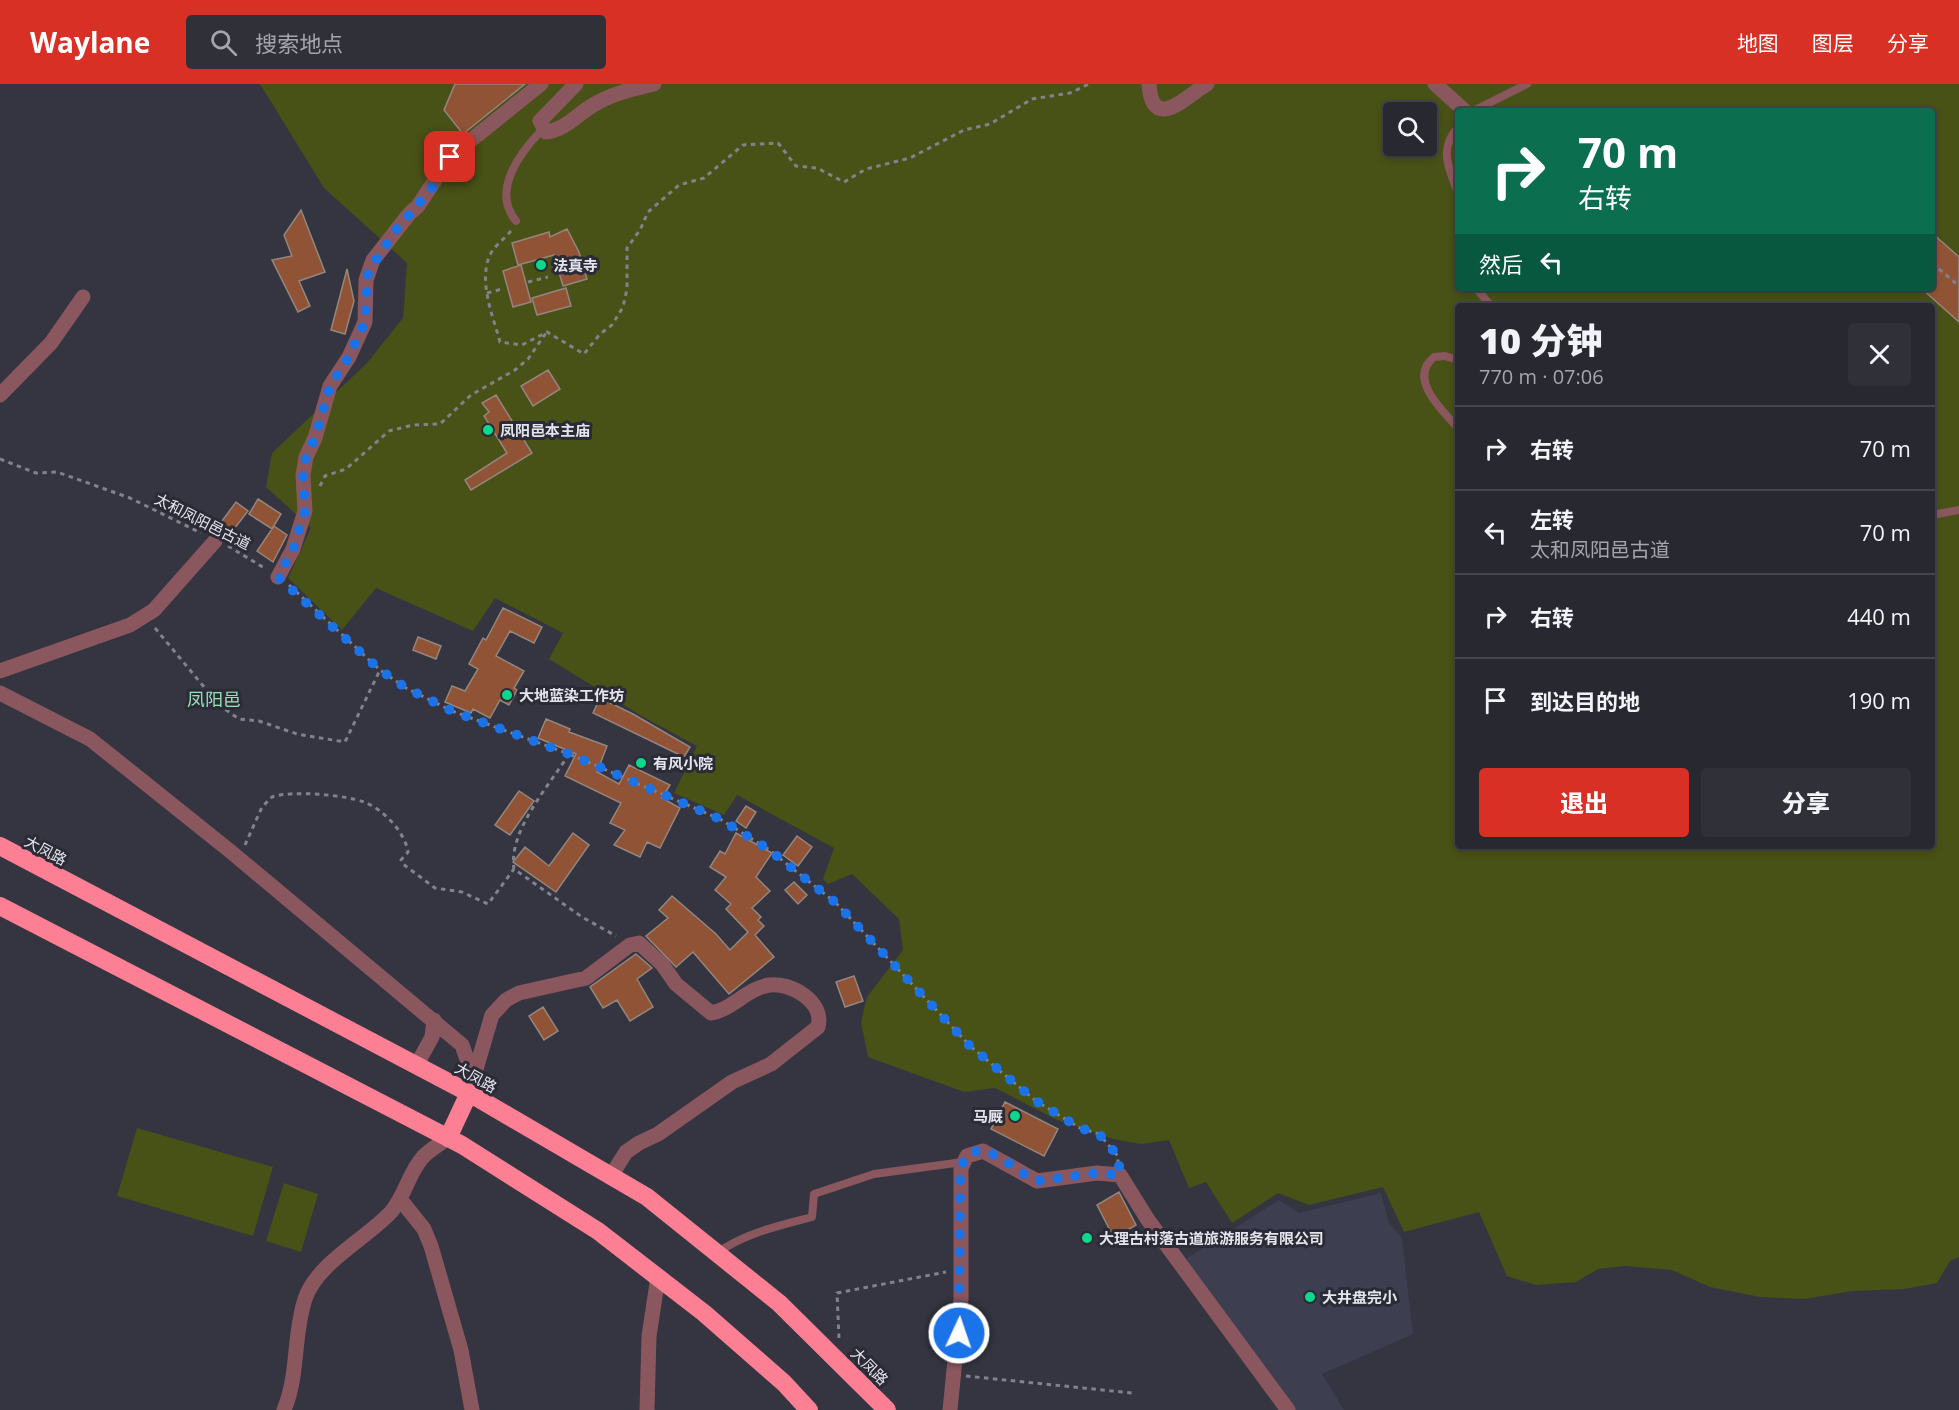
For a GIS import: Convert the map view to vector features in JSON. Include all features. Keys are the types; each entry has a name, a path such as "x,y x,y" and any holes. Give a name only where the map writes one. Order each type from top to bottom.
{"highway":[{"name":"大凤路","path":"0,846 469,1093 647,1197 779,1303 887,1410"},
{"path":"0,906 448,1138 598,1231 704,1313 784,1383 809,1410"},
{"path":"448,1138 469,1093"}],"street":[{"path":"278,577 293,549 306,501 303,475 306,457 315,438 330,386 349,357 365,322 366,280 373,260 418,206 450,157 541,84"},
{"path":"576,84 540,121 546,132 557,130 594,104 619,93 654,84"},
{"path":"1149,84 1156,104 1163,109 1170,109 1180,105 1208,84"},
{"path":"1435,84 1462,108"},
{"path":"0,395 51,343 83,297"},
{"path":"0,671 130,624 145,616 154,610 215,541"},
{"path":"0,693 90,739 239,858 338,944 434,1020 462,1045 470,1068 469,1093"},
{"path":"469,1093 492,1015 506,1000 519,993 586,978 639,943 662,964 676,984 711,1013 721,1012 750,991 770,985 788,987 806,996 820,1019 818,1027 771,1064 732,1082 658,1134 626,1152 611,1176"},
{"path":"416,1066 432,1037 434,1020"},
{"path":"284,1410 295,1376 301,1315 309,1288 345,1251 391,1212 422,1157 448,1138"},
{"path":"950,1410 961,1299 960,1177 963,1162 967,1156 977,1151 991,1153 1028,1178 1037,1181 1097,1173 1120,1175 1148,1220 1288,1410"},
{"path":"400,1199 424,1229 431,1246 461,1350 472,1410"},
{"path":"647,1410 649,1336 658,1277"}],"lane":[{"path":"1479,108 1527,84"},
{"path":"516,221 508,211 507,188 519,160 543,129"},
{"path":"1455,131 1445,149 1447,167 1455,186"},
{"path":"1478,291 1488,303"},
{"path":"1455,359 1445,356 1434,357 1425,367 1425,376 1435,403 1455,426"},
{"path":"1935,514 1959,510"},
{"path":"717,1253 732,1242 754,1233 812,1217 814,1194 874,1174 963,1162"}],"path":[{"path":"547,332 584,354 600,334 612,325 623,307 627,289 627,248 640,230 648,212 679,185 704,178 743,145 778,142 796,166 817,168 844,182 866,170 910,158 955,133 990,124 1032,99 1070,93 1089,84"},
{"path":"516,221 514,228 490,255 487,293 500,342 522,345 547,332"},
{"path":"1935,266 1959,286"},
{"path":"528,282 548,277"},
{"path":"487,293 502,289"},
{"path":"306,501 319,488 325,476 346,469 388,431 413,425 440,424 471,395 515,370 528,358 547,332"},
{"name":"太和凤阳邑古道","path":"0,459 36,473 57,472 130,498 215,541 237,549 278,577 380,670 406,688 452,711 569,754 720,819 768,849 836,903 970,1046 1036,1101 1080,1128 1099,1134 1118,1156 1120,1175"},
{"path":"145,616 219,705 239,719 259,722 297,734 345,741 380,670"},
{"path":"239,858 262,807 273,796 312,795 365,802 390,820 406,840 408,852 401,860 403,864 435,888 462,892 488,904 514,869 512,854 518,834 569,754"},
{"path":"514,869 582,917 634,945"},
{"path":"832,1354 839,1338 837,1293 960,1269"},
{"path":"954,1375 1132,1393"}],"shaded area":[{"name":"大井盘完小","path":"1381,1193 1389,1223 1402,1238 1413,1334 1322,1374 1344,1410 1293,1410 1184,1260 1279,1200 1299,1213"}],"green space":[{"path":"260,84 1959,84 1959,1257 1950,1261 1937,1283 1904,1289 1852,1291 1805,1299 1760,1297 1710,1287 1672,1270 1625,1266 1598,1269 1576,1282 1536,1285 1507,1276 1479,1212 1404,1232 1383,1187 1309,1205 1278,1193 1232,1223 1206,1182 1189,1188 1169,1140 1141,1144 1113,1139 1057,1120 995,1088 964,1092 868,1057 861,1022 867,997 903,950 899,919 852,874 828,884 823,879 834,848 737,795 724,815 674,793 697,746 645,718 549,659 563,633 495,598 473,631 376,588 342,630 288,578 311,528 266,487 272,453 367,363 403,318 407,263 324,188"},
{"path":"137,1128 273,1167 253,1236 117,1196"},
{"path":"284,1183 318,1194 301,1252 266,1241"}],"building":[{"path":"455,84 525,84 463,134 444,110"},
{"path":"301,210 325,272 299,281 310,306 298,312 272,260 292,256 284,235"},
{"path":"567,229 579,252 587,279 563,286 554,255 518,265 512,243 549,232 550,237"},
{"path":"1935,236 1959,257 1959,322 1924,291 1935,291"},
{"path":"521,265 531,302 513,307 503,271"},
{"path":"347,269 354,301 345,334 331,330"},
{"path":"566,288 571,306 537,315 532,298"},
{"path":"548,370 560,389 533,406 521,386"},
{"path":"496,395 532,453 471,490 465,480 507,453 484,416 489,412 482,403"},
{"path":"258,499 281,514 272,529 249,514"},
{"path":"236,502 248,511 231,533 219,525"},
{"path":"274,526 287,535 273,562 257,551"},
{"path":"503,608 542,627 534,643 510,631 496,656 524,671 514,688 517,690 509,705 500,700 490,718 473,709 471,713 445,702 452,686 465,691 478,669 469,664 483,638 486,640"},
{"path":"418,637 441,646 436,659 413,650"},
{"path":"600,698 690,747 684,757 593,713"},
{"path":"546,719 570,729 569,732 607,746 597,772 619,784 629,765 670,785 662,798 680,808 660,848 647,842 640,857 614,845 625,830 610,823 621,803 565,776 576,754 538,738"},
{"path":"519,791 534,801 510,835 495,825"},
{"path":"746,806 756,812 746,828 736,821"},
{"path":"573,833 589,845 556,892 513,862 525,847 549,866"},
{"path":"736,833 772,853 756,877 770,891 752,908 761,917 758,920 764,926 755,935 774,957 729,994 693,952 676,967 646,936 668,918 659,910 672,896 716,934 730,950 748,932 726,909 731,904 715,890 726,877 710,867 720,851 725,854"},
{"path":"797,836 812,847 798,866 783,855"},
{"path":"794,882 807,895 798,904 785,890"},
{"path":"636,954 652,968 637,979 653,1007 630,1021 617,1000 603,1008 590,987"},
{"path":"854,976 863,1001 845,1007 836,982"},
{"path":"543,1007 558,1031 544,1040 529,1016"},
{"name":"马厩","path":"1005,1102 1058,1129 1044,1156 991,1129"},
{"path":"1119,1192 1136,1225 1114,1238 1097,1205"}],"place":[{"name":"法真寺","path":"541,265"},
{"name":"凤阳邑本主庙","path":"488,430"},
{"name":"大地蓝染工作坊","path":"507,695"},
{"name":"有风小院","path":"641,763"},
{"name":"马厩","path":"1015,1116"},
{"name":"大理古村落古道旅游服务有限公司","path":"1087,1238"},
{"name":"大井盘完小","path":"1310,1297"}],"district":[{"name":"凤阳邑","path":"214,699"}],"route":[{"path":"450,157 432,188 373,260 368,272 365,322 349,357 330,386 315,438 306,457 303,475 305,511 293,549 278,577 302,597 336,632 380,670 406,688 452,711 569,754 720,819 768,849 836,903 970,1046 1036,1101 1080,1128 1099,1134 1118,1156 1120,1175 1097,1173 1037,1181 1028,1178 991,1153 977,1151 964,1159 960,1177 959,1333"}]}
